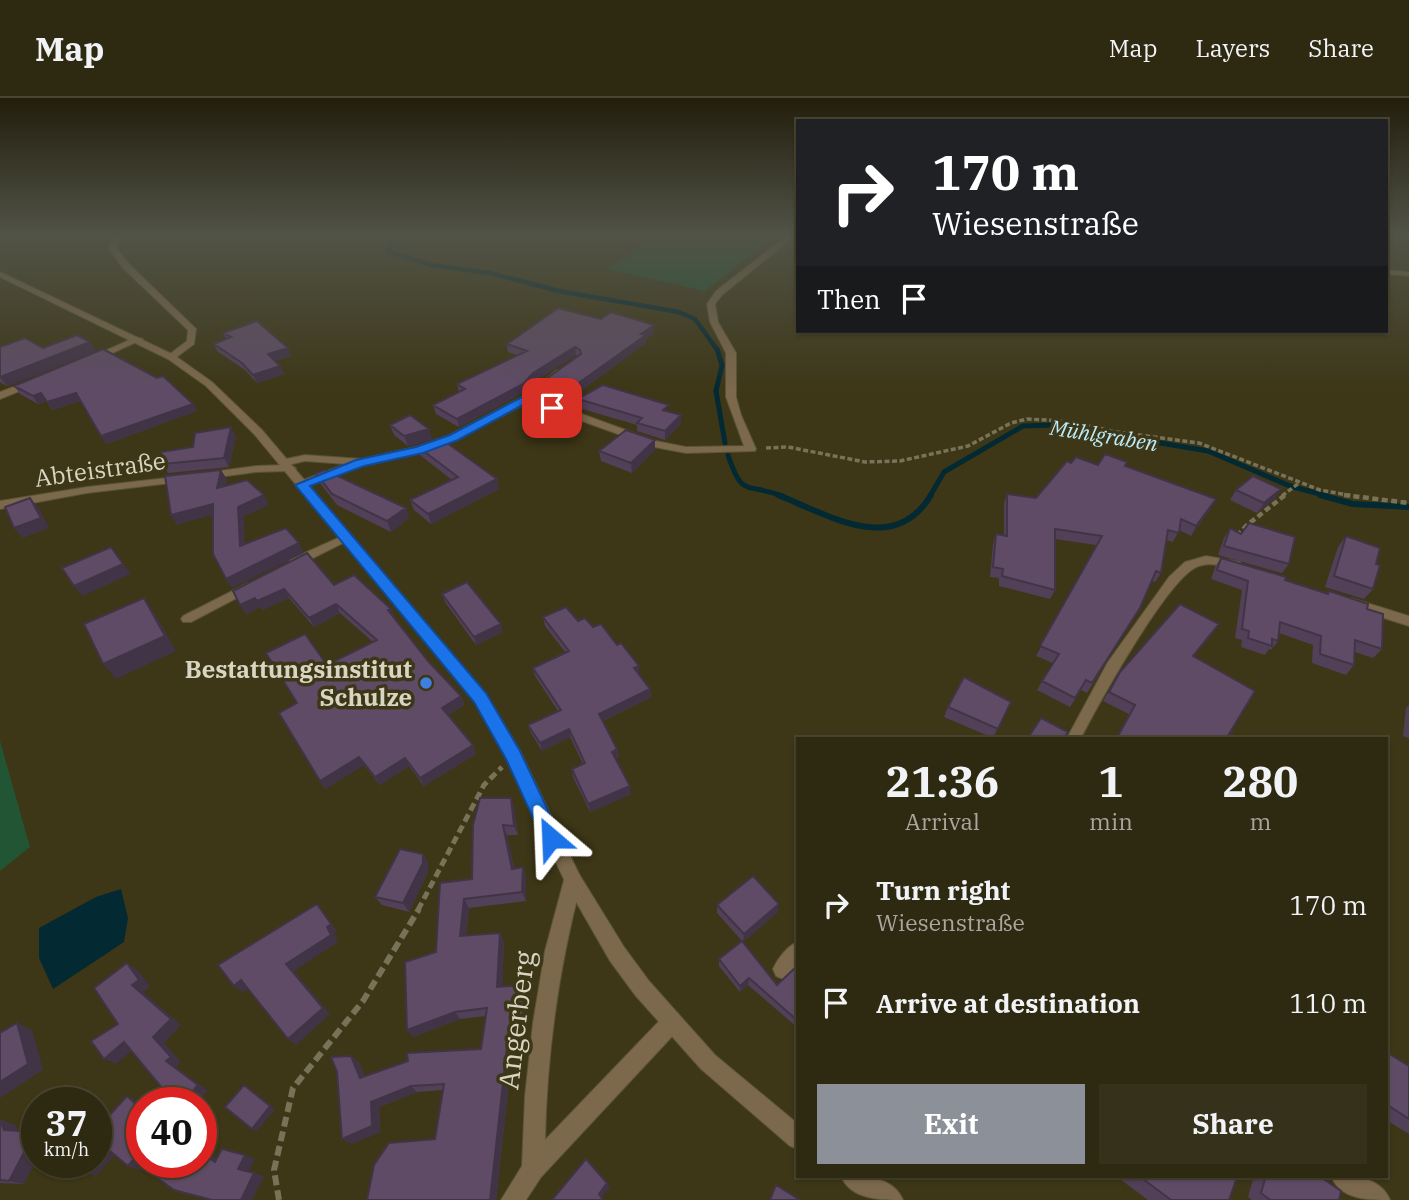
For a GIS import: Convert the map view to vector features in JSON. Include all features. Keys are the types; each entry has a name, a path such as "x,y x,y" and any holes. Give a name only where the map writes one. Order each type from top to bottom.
{"street":[{"path":"27,286 139,339 171,357 234,407 288,465 345,538 465,677 514,756 573,880 617,954 708,1062 796,1136"},
{"path":"147,286 192,329 191,342 171,357"},
{"path":"528,398 654,444 686,450 751,449 736,415 732,397 731,353 714,323 711,304 727,286"},
{"path":"76,365 139,339"},
{"path":"302,485 360,463 419,450 454,437 528,398 539,385 566,366"},
{"path":"0,396 51,375"},
{"name":"Abteistraße","path":"0,505 87,490 288,465 305,458 360,463"},
{"path":"1074,737 1087,710 1134,632 1180,572 1198,561 1222,561 1246,568"},
{"path":"1338,599 1409,621"},
{"name":"Angerberg","path":"533,1169 534,1104 549,976 559,925 573,880"},
{"path":"783,969 796,953"},
{"path":"512,1200 533,1169 672,1021"},
{"path":"855,1178 879,1192"},
{"path":"1345,1178 1379,1200"}],"lane":[{"path":"282,569 345,538"},
{"path":"187,619 258,582"}],"path":[{"path":"751,449 788,447 865,461 900,461 968,446 1011,423 1044,419 1199,443 1296,486 1409,503"},
{"path":"1222,561 1222,552 1246,526 1296,486"},
{"path":"279,1200 274,1170 293,1088 363,1001 408,929 484,785 514,756"}],"green space":[{"path":"685,286 711,286 705,291"},
{"path":"0,741 30,847 0,871"}],"water":[{"path":"121,889 128,918 124,942 53,989 39,958 39,928 96,897"}],"building":[{"path":"558,308 601,319 611,312 654,325 641,334 646,335 570,389 543,381 581,354 575,347 533,373 523,384 457,419 433,405 465,389 457,384 527,351 507,344"},
{"path":"257,321 288,348 268,354 280,366 253,375 242,363 214,344 231,337 223,333"},
{"path":"77,335 90,342 0,377 0,347 25,338 43,348"},
{"path":"103,349 157,378 163,376 193,404 101,436 76,393 47,402 41,393 33,396 14,386"},
{"path":"603,385 669,405 663,410 681,415 665,431 637,423 642,418 578,399"},
{"path":"410,415 429,429 404,436 390,425"},
{"path":"231,427 224,458 163,464 161,452 193,447 195,433"},
{"path":"626,430 655,440 631,463 599,451"},
{"path":"440,438 497,479 428,514 410,500 458,477 417,446"},
{"path":"1105,454 1127,462 1125,466 1216,499 1196,526 1181,519 1179,533 1168,530 1161,573 1156,571 1140,608 1092,683 1086,680 1075,698 1042,681 1059,654 1040,646 1102,536 1055,529 1055,590 1002,576 1003,569 993,567 996,534 1007,536 1007,494 1036,498 1067,461 1071,463 1076,457 1098,465"},
{"path":"221,470 217,488 247,480 264,495 238,507 240,546 286,528 299,543 226,579 213,554 213,504 171,515 165,476"},
{"path":"325,470 406,508 387,521 332,494 316,473"},
{"path":"1253,476 1281,489 1264,503 1236,490"},
{"path":"30,498 41,518 14,528 5,507"},
{"path":"1249,523 1295,537 1289,564 1224,546 1230,528 1241,534"},
{"path":"1346,536 1380,548 1376,564 1380,565 1373,589 1334,576"},
{"path":"111,547 123,564 74,586 62,568"},
{"path":"307,553 334,585 354,575 391,609 388,610 428,661 461,696 442,708 473,745 420,778 405,758 375,777 359,757 320,781 279,713 297,703 266,653 305,634 327,665 377,640 336,604 309,618 284,589 240,605 233,591"},
{"path":"1221,558 1286,577 1285,580 1328,594 1329,591 1368,604 1367,609 1383,614 1382,649 1355,640 1354,665 1320,654 1321,636 1280,622 1278,641 1272,639 1272,646 1248,638 1249,631 1242,629 1248,581 1217,570"},
{"path":"467,582 501,624 474,637 442,594"},
{"path":"144,598 165,636 103,664 84,624"},
{"path":"1180,604 1219,624 1193,656 1255,691 1229,734 1232,735 1231,737 1118,737 1135,705 1109,692 1120,672"},
{"path":"566,607 578,621 585,618 593,627 601,624 617,645 621,643 639,666 634,668 650,689 599,714 617,749 612,752 630,786 588,804 572,769 585,763 569,729 540,743 528,725 561,710 533,668 569,651 543,617"},
{"path":"964,677 1011,702 998,729 948,707"},
{"path":"1041,718 1068,732 1065,737 1029,737"},
{"path":"480,798 511,798 514,826 503,825 512,869 523,867 522,892 464,899 460,936 500,933 497,987 525,985 521,1028 509,1029 490,1200 367,1200 374,1165 389,1143 435,1139 444,1084 411,1086 371,1102 372,1126 342,1139 337,1072 331,1057 351,1056 360,1078 408,1061 407,1053 481,1049 487,1008 455,1012 407,1030 405,962 436,952 440,883 472,879 473,825"},
{"path":"400,849 423,854 423,863 403,903 375,897"},
{"path":"753,876 779,904 744,934 717,905"},
{"path":"317,904 331,924 327,927 331,935 286,964 323,1008 288,1039 241,980 234,986 218,965"},
{"path":"742,941 777,985 796,967 796,1019 749,978 740,986 719,959"},
{"path":"127,963 139,980 132,985 171,1019 153,1037 171,1057 166,1061 198,1085 196,1087 161,1087 124,1042 104,1059 91,1041 118,1024 94,988"},
{"path":"17,1023 28,1064 0,1082 0,1033"},
{"path":"1388,1053 1409,1066 1409,1119 1388,1105"},
{"path":"244,1085 270,1106 252,1129 225,1107"},
{"path":"126,1097 126,1164 112,1153 112,1113"},
{"path":"0,1120 4,1130 21,1131 21,1158 9,1181 0,1180"},
{"path":"222,1149 245,1155 238,1169 254,1173 241,1200 212,1200 174,1190 158,1178 217,1178 217,1158"},
{"path":"586,1159 607,1183 599,1194 603,1200 552,1200"},
{"path":"1142,1178 1236,1180 1229,1200 1171,1200"},
{"path":"1265,1178 1322,1178 1341,1191 1339,1200 1270,1200 1261,1193"},
{"path":"776,1185 800,1200 770,1200"}],"waterway":[{"name":"Mühlgraben","path":"541,286 679,312 695,319 717,350"},
{"name":"Mühlgraben","path":"717,350 722,365 716,391 725,443"},
{"name":"Mühlgraben","path":"930,496 944,472 1023,426 1053,425 1208,451 1290,486 1327,496"},
{"name":"Mühlgraben","path":"728,455 742,484 783,496"},
{"name":"Mühlgraben","path":"778,495 839,520 880,528 899,524 916,514 931,495"},
{"name":"Mühlgraben","path":"1320,495 1353,504 1409,507"}],"place":[{"name":"Bestattungsinstitut Schulze","path":"426,683"}],"route":[{"path":"551,838 514,756 480,697 302,485 360,463 419,450 454,437 528,398 552,408"}]}
